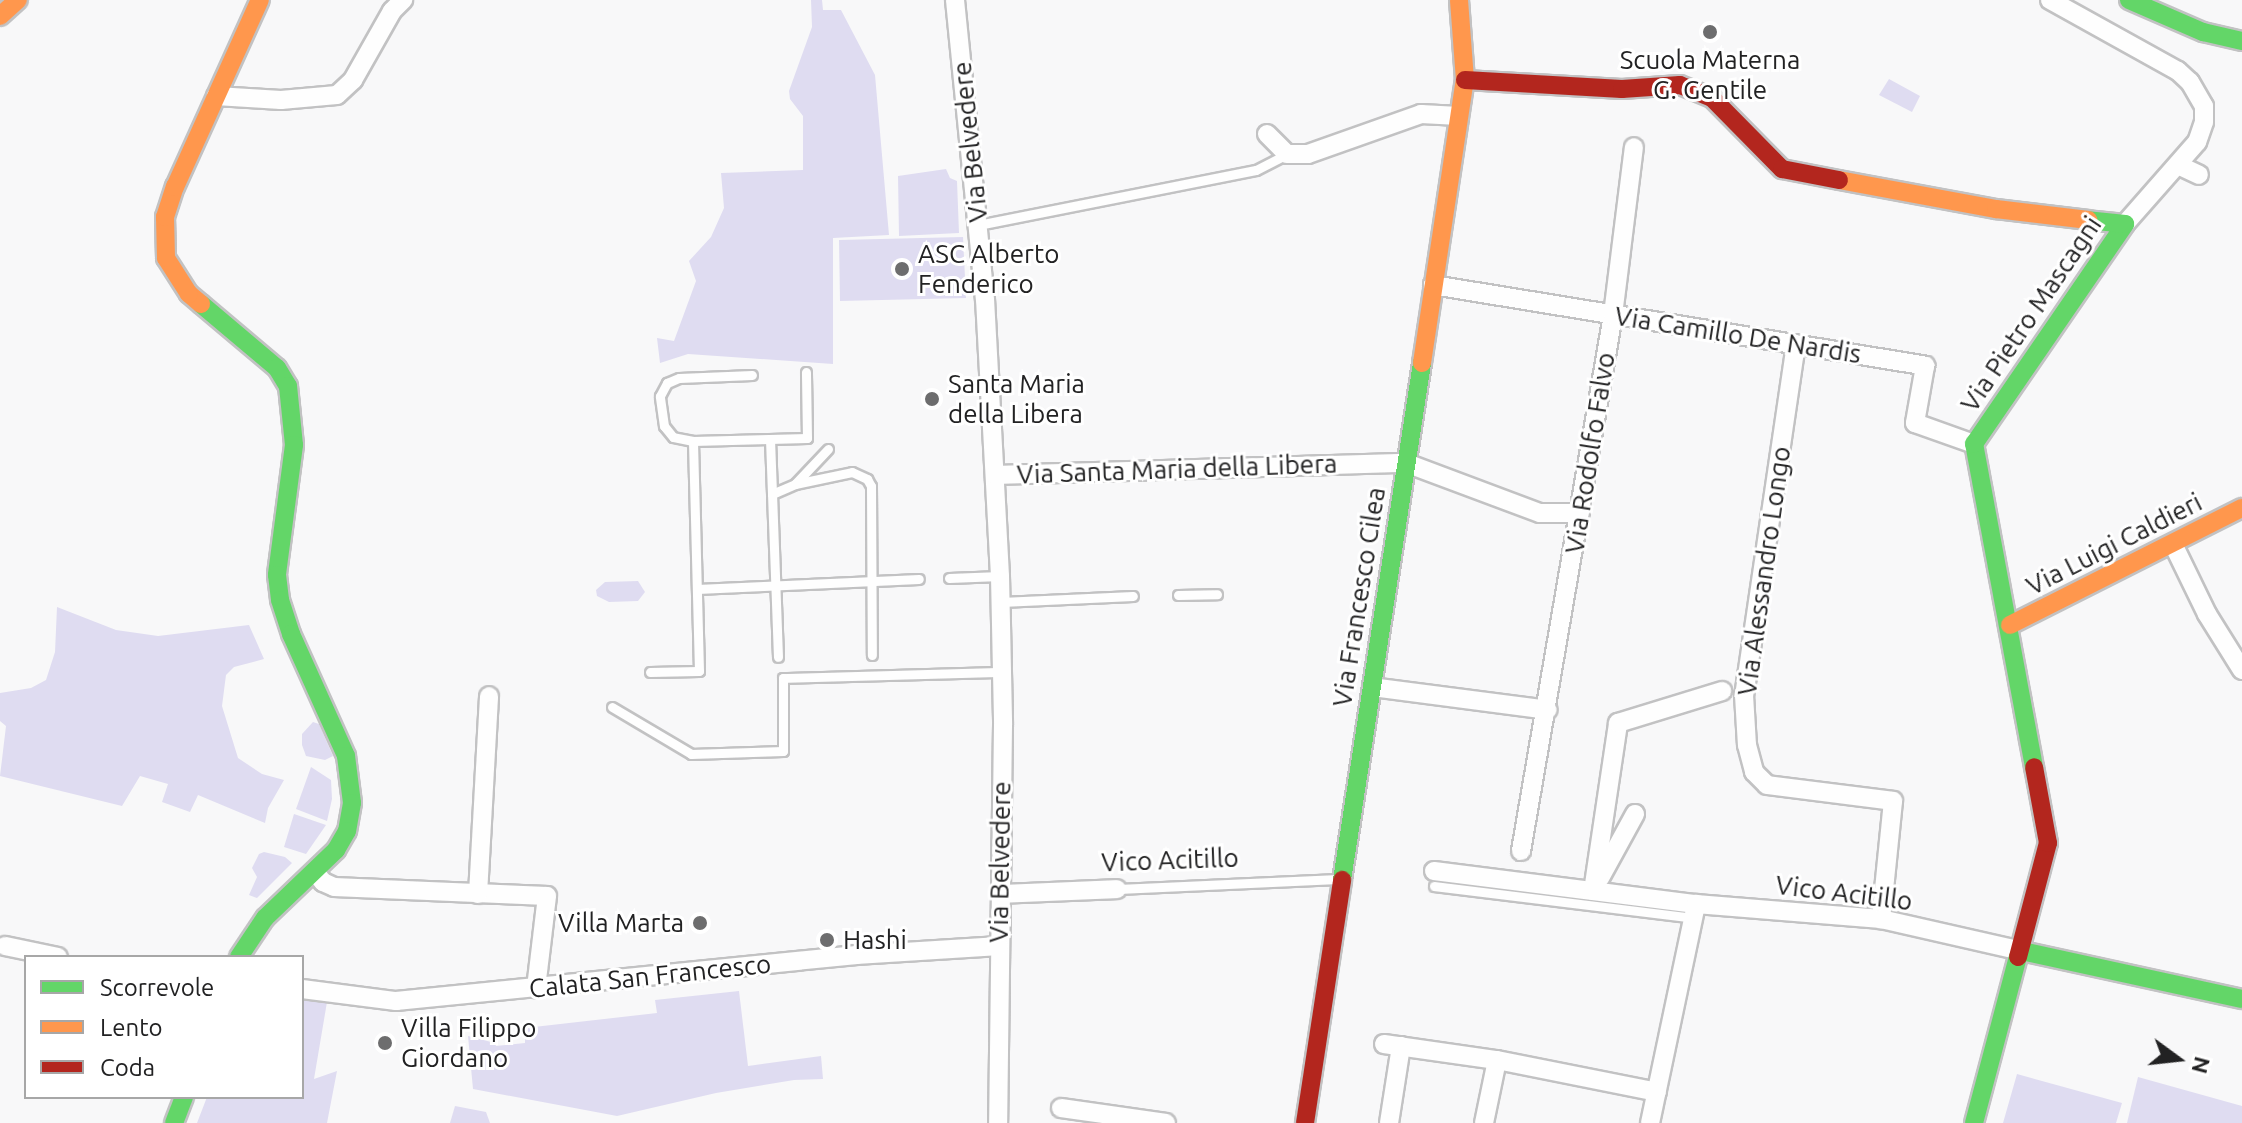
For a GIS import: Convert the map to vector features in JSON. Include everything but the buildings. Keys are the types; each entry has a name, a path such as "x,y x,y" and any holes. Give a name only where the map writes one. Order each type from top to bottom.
{"main road":[{"path":"0,16 18,0"},
{"path":"240,955 265,918 336,850 347,831 352,803 346,756 291,634 280,600 277,575 291,489 294,445 288,386 277,368 189,294 166,258 165,217 260,0"},
{"name":"Via Francesco Cilea","path":"1443,0 1456,60 1465,80"},
{"name":"Via Francesco Cilea","path":"1305,1123 1465,80 1459,0"},
{"path":"2129,0 2203,32 2242,41"},
{"path":"1465,80 1622,89 1680,85 1712,98 1782,169 1996,209 2125,224"},
{"name":"Via Pietro Mascagni","path":"1974,1123 2022,951 2048,843 1974,444 2125,224"},
{"name":"Via Luigi Caldieri","path":"2010,625 2242,508"},
{"name":"Vico Acitillo","path":"2022,951 2242,999"},
{"path":"174,1123 183,1099"}],"street":[{"path":"216,96 281,100 337,95 353,80 392,11 403,0"},
{"name":"Via Belvedere","path":"955,0 978,225 1000,576 998,1123"},
{"name":"Via Pietro Mascagni","path":"2050,0 2178,71 2190,82 2204,106 2204,122 2197,142 2125,224"},
{"path":"1267,134 1287,154 1308,154 1421,114 1459,116"},
{"name":"Via Rodolfo Falvo","path":"1521,851 1548,710 1613,315 1634,147"},
{"path":"2178,165 2199,175"},
{"name":"Via Camillo De Nardis","path":"1433,285 1925,366 1915,423 1974,444"},
{"name":"Via Alessandro Longo","path":"1796,344 1744,695 1747,745 1754,772 1767,785 1893,801 1881,919"},
{"path":"1406,463 1540,513 1580,513"},
{"name":"Via Santa Maria della Libera","path":"995,475 1406,463"},
{"path":"2173,544 2207,614 2242,670"},
{"path":"1372,687 1548,710"},
{"path":"1593,891 1618,723 1722,691"},
{"path":"478,894 489,696"},
{"path":"1593,891 1635,814"},
{"path":"315,872 323,882 334,887 547,896 536,988"},
{"name":"Vico Acitillo","path":"1434,879 1593,891 1695,911 1881,919 2022,951"},
{"name":"Vico Acitillo","path":"1000,894 1117,889"},
{"path":"1650,1123 1695,911"},
{"path":"5,946 48,955"},
{"name":"Calata San Francesco","path":"304,989 396,1001 857,955 999,946"},
{"path":"1389,1123 1393,1045 1497,1060 1657,1092"},
{"path":"1484,1123 1497,1060"},
{"path":"1061,1108 1166,1123"}],"lane":[{"path":"978,225 1256,170 1287,154"},
{"path":"752,375 679,378 667,383 660,396 664,426 673,437 693,441 807,438 806,372"},
{"path":"770,439 778,657"},
{"path":"650,672 699,671 693,441"},
{"path":"795,484 828,449"},
{"path":"772,494 795,484 852,472 867,479 871,486 872,655"},
{"path":"949,578 1000,576"},
{"path":"697,589 919,579"},
{"path":"1178,595 1217,594"},
{"path":"1000,602 1133,596"},
{"path":"612,707 691,754 783,751 783,678 1002,672"},
{"name":"Vico Acitillo","path":"1117,889 1342,879"},
{"path":"1434,879 1695,911"}],"shaded area":[{"path":"811,0 822,0 823,10 841,10 875,75 889,235 833,238 833,364 688,354 660,363 657,338 674,341 696,281 689,261 711,237 724,208 721,173 803,170 803,116 790,99 789,91 812,27"},
{"path":"1889,79 1920,96 1912,112 1879,95"},
{"path":"946,169 950,178 957,181 959,233 899,236 898,176"},
{"name":"ASC Alberto Fenderico","path":"963,237 966,298 840,301 839,240"},
{"path":"638,581 645,592 638,601 609,602 597,596 596,590 605,582"},
{"path":"57,607 116,630 158,636 249,625 264,659 234,667 226,675 222,706 238,758 262,774 284,780 268,808 265,823 198,795 190,812 162,802 168,784 140,776 122,806 0,776 6,726 0,721 0,693 31,688 46,680 55,652"},
{"path":"313,722 319,724 333,756 325,760 306,756 302,745 302,734"},
{"path":"311,767 331,780 332,799 327,821 296,809"},
{"path":"294,814 326,825 306,854 284,847"},
{"path":"264,852 285,857 292,863 257,898 249,895 257,877 252,868 259,854"},
{"path":"739,991 748,1066 821,1056 823,1079 794,1080 716,1093 617,1116 473,1089 468,1036 495,1043 496,1046 525,1043 525,1028 657,1013 655,1000"},
{"path":"304,998 327,1002 314,1079 337,1071 327,1123 197,1123 206,1099 304,1099"},
{"path":"2017,1074 2122,1103 2116,1123 2003,1123"},
{"path":"2138,1077 2242,1106 2242,1123 2127,1123"},
{"path":"455,1106 486,1112 490,1123 450,1123"}],"traffic: fast":[{"path":"2129,0 2203,32 2242,41"},
{"path":"2034,767 1974,444 2125,224 2088,220"},
{"path":"201,304 277,368 288,386 294,445 277,575 280,600 291,634 346,756 352,803 347,831 336,850 265,918 240,955"},
{"path":"1342,880 1422,363"},
{"path":"2022,951 2242,999"},
{"path":"1974,1123 2018,957"},
{"path":"174,1123 183,1099"}],"traffic: slow":[{"path":"0,16 18,0"},
{"path":"201,304 189,294 166,258 165,217 175,187 260,0"},
{"path":"1422,363 1465,80 1459,0"},
{"path":"1839,180 1996,209 2088,220"},
{"path":"2010,625 2242,508"}],"traffic: jam":[{"path":"1465,80 1622,89 1680,85 1712,98 1782,169 1839,180"},
{"path":"2018,957 2048,843 2034,767"},
{"path":"1305,1123 1342,880"}],"place":[{"name":"Scuola Materna G. Gentile","path":"1710,32"},
{"name":"ASC Alberto Fenderico","path":"902,269"},
{"name":"Santa Maria della Libera","path":"932,399"},
{"name":"Villa Marta","path":"700,923"},
{"name":"Hashi","path":"827,940"},
{"name":"Villa Filippo Giordano","path":"385,1043"}]}
